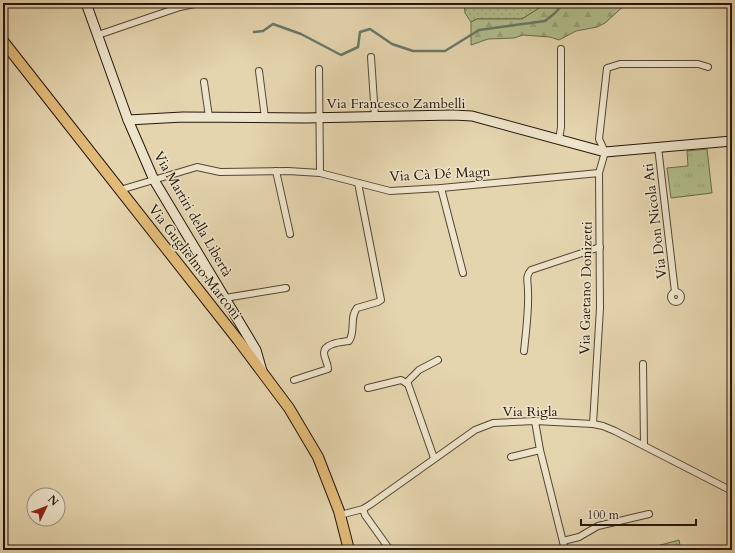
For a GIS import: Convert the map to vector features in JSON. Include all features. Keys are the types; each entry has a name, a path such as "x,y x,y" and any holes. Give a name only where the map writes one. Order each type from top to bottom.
{"main road":[{"name":"Via Martiri della Libertà","path":"86,3 128,120 154,180 256,350 263,372"},
{"name":"Via Guglielmo Marconi","path":"3,41 263,372 297,421 318,457 340,515 349,550"},
{"name":"Via Francesco Zambelli","path":"128,120 183,117 319,118 453,115 472,116 604,152 732,141"},
{"path":"238,340 241,338 242,334 240,323"}],"street":[{"path":"98,35 180,5 199,3"},
{"path":"559,140 561,127 561,49"},
{"path":"372,57 375,117"},
{"path":"604,152 599,140 607,68 620,64 698,64 708,67"},
{"path":"319,69 320,173"},
{"path":"260,70 265,118"},
{"path":"204,82 209,117"},
{"name":"Via Don Nicola Ati","path":"658,147 675,292"},
{"name":"Via Gaetano Donizetti","path":"594,424 600,308 599,173 604,152"},
{"name":"Via Cà Dé Magn","path":"120,190 197,168 220,172 276,171 320,173 390,191 441,188 599,173"},
{"path":"276,171 290,234"},
{"path":"294,380 328,368 324,352 325,348 329,345 349,341 352,336 352,315 357,308 381,300 358,183"},
{"path":"441,188 463,273"},
{"path":"524,351 529,303 528,273 531,270 600,247"},
{"path":"226,298 286,288"},
{"path":"406,383 419,370 438,360"},
{"path":"643,364 644,445"},
{"path":"368,388 401,380 408,384 434,458"},
{"path":"535,421 540,450 565,550"},
{"name":"Via Rigla","path":"340,515 363,509 475,430 492,423 535,421 594,424 603,426 616,430 732,491"},
{"path":"511,457 540,450"},
{"path":"363,509 365,515 390,550"},
{"path":"563,541 579,537 598,526 649,514"}],"green space":[{"path":"464,3 547,3 522,19 477,19 471,22 465,13"},
{"path":"547,3 627,3 605,23 597,27 576,31 559,40 550,37 523,35 514,38 488,39 471,45 471,22 477,19 522,19"},
{"path":"707,149 712,193 671,198 667,168 688,166 687,151"},
{"path":"679,540 681,550 642,550"}],"waterway":[{"path":"254,32 263,31 273,24 301,34 341,55 358,47 360,32 370,29 392,44 413,51 445,51 479,30 545,21 564,3"}]}
